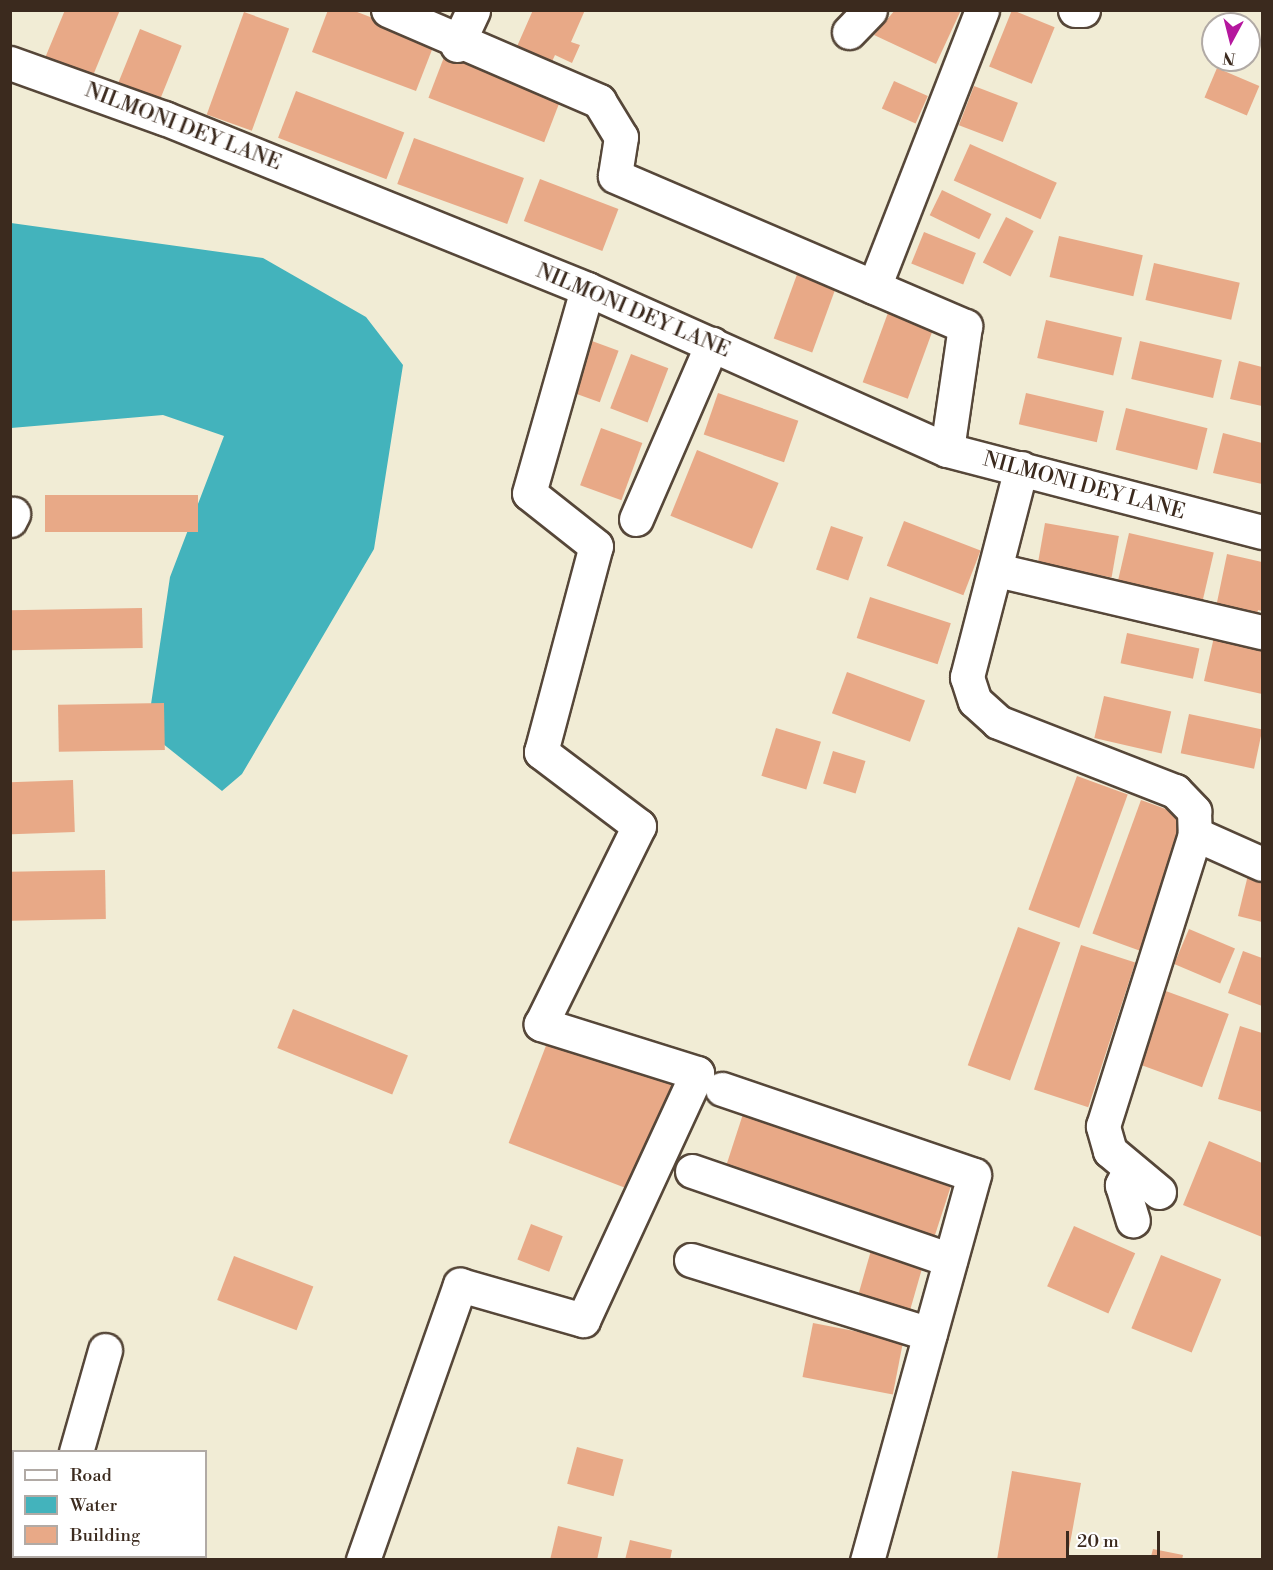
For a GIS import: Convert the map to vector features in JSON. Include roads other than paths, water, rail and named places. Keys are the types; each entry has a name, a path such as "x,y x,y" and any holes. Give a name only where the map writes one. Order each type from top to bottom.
{"street":[{"path":"387,10 458,45 599,101 621,137 615,176 965,326 947,450"},
{"path":"458,45 473,10"},
{"path":"874,287 982,10"},
{"path":"1075,10 1083,10"},
{"name":"NILMONI DEY LANE","path":"10,63 175,122 587,289 947,450 1263,532"},
{"path":"363,1560 460,1285 583,1320 697,1073 542,1024 639,826 541,752 596,546 529,494 587,289"},
{"path":"636,519 712,344"},
{"path":"1021,468 997,570 967,677 975,701 998,722 1175,791 1194,811 1196,834 1103,1126 1110,1151 1159,1192"},
{"path":"997,570 1263,632"},
{"path":"1196,834 1263,864"},
{"path":"722,1089 974,1175 867,1560"},
{"path":"1130,1168 1122,1185 1133,1220"},
{"path":"693,1171 950,1260"},
{"path":"691,1260 930,1334"},
{"path":"77,1450 105,1350"}],"water":[{"path":"11,223 263,258 366,317 403,365 374,549 242,774 222,791 147,731 170,577 224,436 163,415 11,428"}]}
